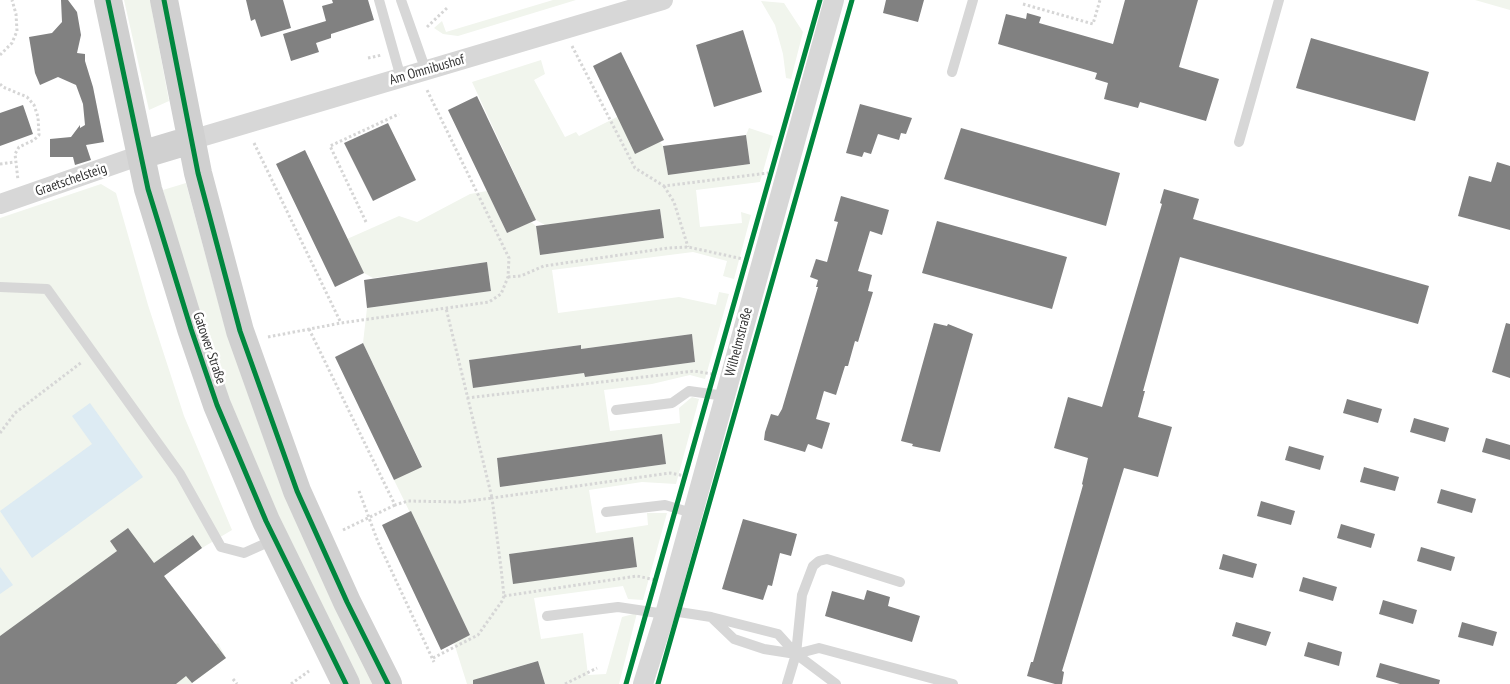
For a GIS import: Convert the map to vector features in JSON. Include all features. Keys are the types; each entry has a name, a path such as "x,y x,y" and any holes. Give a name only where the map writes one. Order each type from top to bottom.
{"main road":[{"name":"Gatower Straße","path":"108,0 148,189 199,355 220,414 274,539 346,684"},
{"path":"164,0 191,140 209,220 240,332 276,438 315,532 388,684"},
{"path":"141,155 191,140"}],"street":[{"name":"Am Omnibushof","path":"191,140 401,78 426,80 663,0"},
{"name":"Wilhelmstraße","path":"643,684 665,612 834,0"},
{"name":"Graetschelsteig","path":"0,204 141,155"}],"lane":[{"path":"379,0 401,78"},
{"path":"401,0 426,80"},
{"path":"952,72 973,0"},
{"path":"1239,142 1279,0"},
{"path":"0,287 46,289 180,474 222,547 244,553 274,539"},
{"path":"616,410 672,403 689,391 725,396"},
{"path":"606,512 665,505 692,513"},
{"path":"787,684 796,654 802,595 813,566 819,561 827,559 900,582"},
{"path":"547,616 618,607 711,617 778,634 796,654 836,684"},
{"path":"711,617 734,639 764,649 796,654 820,648 953,684"}],"path":[{"path":"0,55 12,43 17,31 16,14 12,0"},
{"path":"1023,4 1093,24 1100,0"},
{"path":"427,27 447,8"},
{"path":"572,46 635,168 664,186 674,202 688,247"},
{"path":"268,337 341,323 489,302 502,294 508,277 509,258 426,80"},
{"path":"0,84 27,97 34,105 38,117 39,135 34,140 20,147 15,154 18,182 24,196"},
{"path":"366,222 330,146 399,114"},
{"path":"254,143 341,323"},
{"path":"0,164 15,162"},
{"path":"664,186 771,172"},
{"path":"508,277 521,276 544,266 668,248 688,247 746,260"},
{"path":"359,491 378,542 433,660 478,635 504,596 492,498 446,308"},
{"path":"310,329 395,506"},
{"path":"0,433 15,413 93,353"},
{"path":"467,398 694,371 714,375"},
{"path":"343,530 408,501 461,502 670,473 685,476"},
{"path":"504,596 637,576 656,580"},
{"path":"291,684 316,667"},
{"path":"565,684 597,668"},
{"path":"233,679 237,684"}],"shaded area":[{"path":"124,0 150,0 169,101 149,110"},
{"path":"553,0 576,0 458,36 443,34 434,28 442,21 446,32"},
{"path":"1475,0 1510,0 1510,10"},
{"path":"761,1 784,3 803,32 791,79 786,78 783,54 775,25"},
{"path":"541,60 545,74 534,80 565,137 576,132 579,136 617,117 660,142 663,146 668,175 750,164 746,135 749,128 773,136 760,182 696,190 700,227 742,223 741,212 751,215 734,279 723,276 727,261 693,252 552,270 558,313 679,297 716,305 719,292 729,294 705,379 690,375 652,384 604,390 610,431 680,423 679,408 692,397 699,399 676,484 642,482 589,490 596,533 648,525 647,513 667,513 643,600 628,599 623,586 534,598 541,639 583,633 588,675 606,674 622,617 637,613 619,684 545,684 538,661 506,670 497,676 495,673 498,684 467,684 454,643 470,635 394,480 422,466 363,343 367,308 491,291 487,262 373,278 364,273 347,239 399,216 417,222 470,194 487,191 507,233 531,222 536,226 540,255 664,238 660,209 545,225 536,220 472,82","holes":["692,334 695,362 585,377 584,373 473,388 469,360 580,345 581,349","662,434 666,464 501,487 497,458","633,537 637,567 513,583 509,554"]},
{"path":"186,183 223,320 263,436 278,475 375,684 360,684 323,613 239,430 186,272 163,190"},
{"path":"101,184 116,193 148,305 184,416 232,530 202,548 164,576 208,637 216,644 218,643 226,658 191,684 0,684 0,218"},
{"path":"90,403 143,477 32,558 0,511 92,444 72,416"},
{"path":"0,567 13,585 0,594"}],"building":[{"path":"61,0 68,0 77,12 81,35 77,53 85,54 104,142 86,145 91,160 75,165 73,157 50,157 50,139 71,137 80,125 80,128 85,125 83,104 76,85 58,77 40,85 35,73 29,37 52,33 62,22"},
{"path":"246,0 283,0 291,28 261,37 255,19 251,21"},
{"path":"332,0 368,0 374,20 331,34 331,38 316,43 319,52 291,61 283,34 326,21 322,6 333,3"},
{"path":"886,0 924,0 918,22 883,13"},
{"path":"1125,0 1198,0 1179,67 1219,79 1206,121 1140,102 1138,108 1104,99 1108,83 1095,79 1097,73 998,44 1006,14 1026,19 1027,13 1041,17 1039,23 1113,44"},
{"path":"743,30 762,92 714,107 696,45"},
{"path":"1311,38 1429,72 1415,121 1296,88"},
{"path":"621,52 664,140 635,154 593,66"},
{"path":"477,96 536,220 507,233 448,110"},
{"path":"860,104 912,118 906,134 901,133 899,140 878,134 871,154 864,152 862,157 846,153"},
{"path":"23,105 33,134 0,146 0,113"},
{"path":"388,123 416,180 373,201 344,143"},
{"path":"961,128 1120,173 1106,226 944,179"},
{"path":"746,135 750,164 668,175 663,146"},
{"path":"305,150 364,273 335,287 276,164"},
{"path":"1497,162 1510,166 1510,230 1458,216 1469,176 1491,182"},
{"path":"1164,189 1199,199 1193,219 1429,286 1418,324 1180,257 1143,391 1145,391 1138,417 1172,427 1158,477 1124,468 1062,671 1064,672 1062,684 1055,684 1027,676 1031,662 1033,662 1083,485 1088,458 1054,448 1068,397 1102,407 1162,204 1160,203"},
{"path":"841,196 889,210 882,235 870,231 858,271 872,275 868,291 873,292 858,342 855,341 848,366 845,366 836,395 824,391 816,419 830,423 822,449 808,444 805,452 764,440 765,432 771,414 778,416 782,409 818,287 816,287 818,280 810,277 816,259 827,262 838,222 834,221"},
{"path":"660,209 664,238 540,255 536,226"},
{"path":"937,221 1067,257 1052,309 922,273"},
{"path":"487,262 491,291 367,308 364,280"},
{"path":"934,323 947,326 948,324 973,334 940,452 912,446 913,444 901,441"},
{"path":"1506,323 1510,324 1510,378 1492,372"},
{"path":"692,334 695,362 585,377 584,373 473,388 469,360 581,345 581,349"},
{"path":"363,343 422,467 394,480 335,357"},
{"path":"1347,399 1382,409 1378,423 1343,413"},
{"path":"1414,418 1449,428 1445,442 1410,432"},
{"path":"662,434 666,464 500,487 497,458"},
{"path":"1486,438 1510,445 1510,460 1482,452"},
{"path":"1289,446 1324,456 1320,470 1285,460"},
{"path":"1364,467 1399,477 1395,491 1360,482"},
{"path":"1441,489 1476,499 1472,513 1437,503"},
{"path":"1261,501 1295,511 1291,525 1257,516"},
{"path":"411,511 470,635 441,650 382,525"},
{"path":"743,519 797,534 791,556 780,553 772,586 768,585 763,600 722,589"},
{"path":"1341,524 1375,534 1371,548 1337,538"},
{"path":"128,528 154,563 193,535 202,548 164,576 226,658 192,683 186,676 176,684 0,684 0,636 117,551 110,541"},
{"path":"633,537 637,567 513,584 509,554"},
{"path":"1421,547 1455,557 1451,571 1417,561"},
{"path":"1223,554 1257,564 1253,578 1219,569"},
{"path":"1303,577 1337,587 1333,601 1299,591"},
{"path":"867,590 890,597 888,606 920,616 912,642 825,616 832,591 864,600"},
{"path":"1383,600 1417,610 1413,624 1379,614"},
{"path":"1236,622 1271,632 1266,646 1232,636"},
{"path":"1462,622 1497,632 1493,646 1458,637"},
{"path":"1308,642 1342,652 1339,666 1304,656"},
{"path":"538,661 545,684 473,684 473,680"},
{"path":"1380,663 1440,680 1439,684 1400,684 1376,677"}],"cycle path":[{"path":"108,0 148,189 191,329 217,405 266,521 346,684"},
{"path":"164,0 198,173 240,331 297,491 347,602 388,684"},
{"path":"626,684 820,0"},
{"path":"658,684 852,0"}]}
